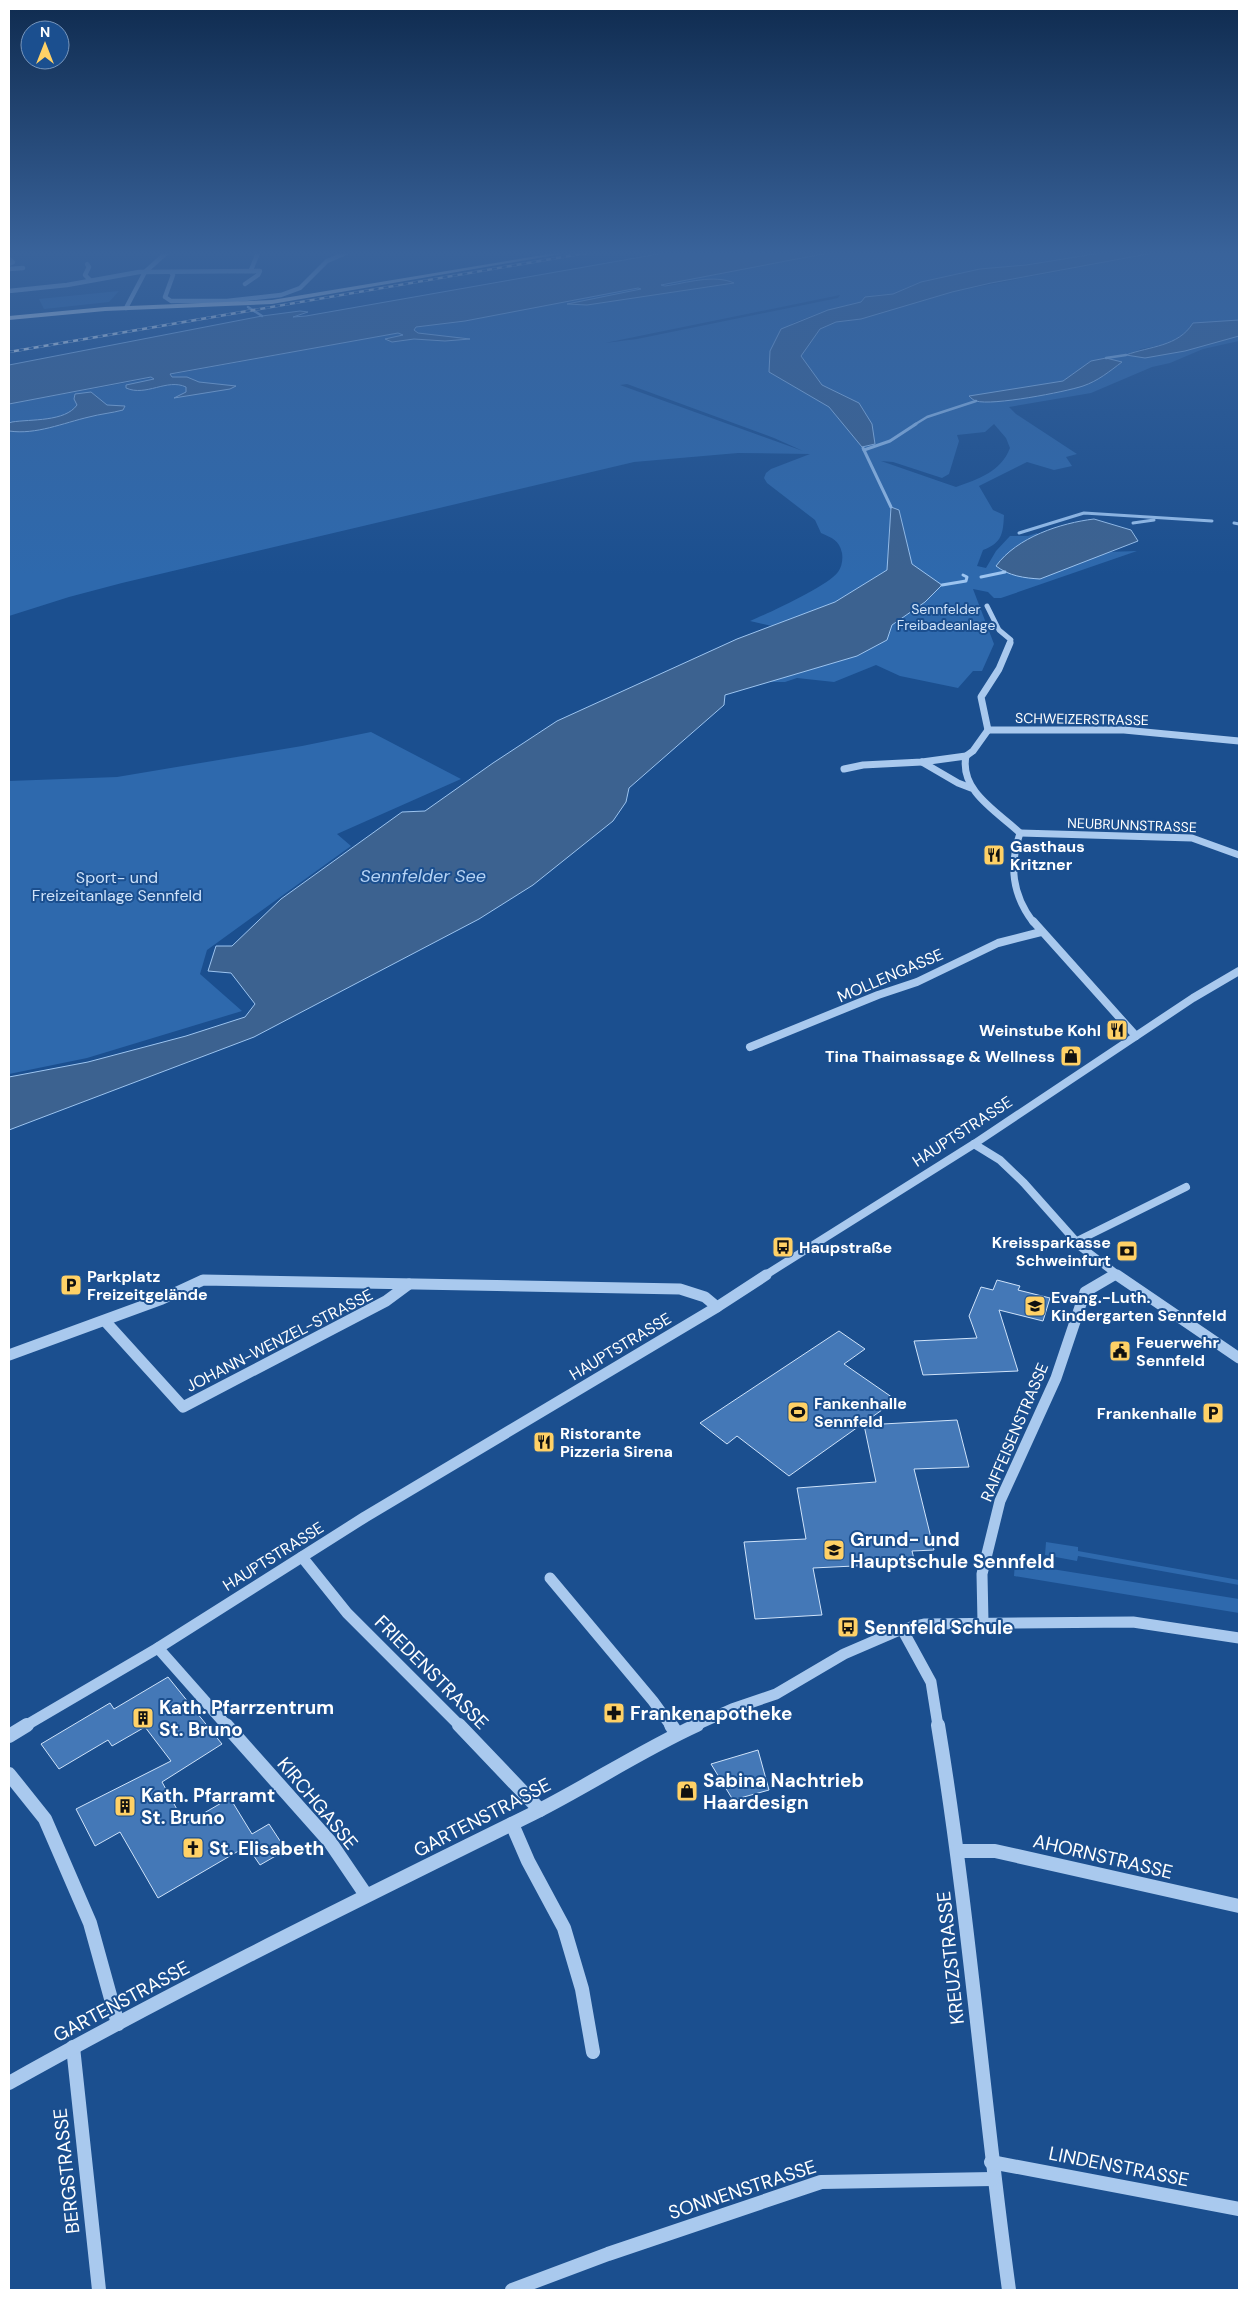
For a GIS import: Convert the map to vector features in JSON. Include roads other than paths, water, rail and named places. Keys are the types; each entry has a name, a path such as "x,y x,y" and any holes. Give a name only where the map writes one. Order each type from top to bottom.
{"street":[{"path":"844,769 878,763 922,762 966,756 973,751 988,730 981,697 998,669 1011,640 999,630 987,606"},
{"name":"SCHWEIZERSTRASSE","path":"988,730 1124,730 1239,741"},
{"path":"966,756 962,764 963,771 971,788 1020,833 1012,854 1016,886 1026,912 1041,932 1136,1036"},
{"path":"922,762 958,784 971,788"},
{"name":"NEUBRUNNSTRASSE","path":"1020,833 1192,838 1239,855"},
{"name":"MOLLENGASSE","path":"750,1048 878,995 917,982 998,943 1041,932"},
{"name":"HAUPTSTRASSE","path":"9,1736 158,1648 365,1517 718,1307 974,1144 1192,998 1239,970"},
{"path":"974,1144 998,1160 1011,1172 1074,1242 1115,1274 1239,1358"},
{"path":"1074,1242 1186,1187"},
{"name":"RAIFFEISENSTRASSE","path":"983,1622 982,1574 1000,1500 1056,1378 1085,1292 1115,1274"},
{"name":"JOHANN-WENZEL-STRASSE","path":"9,1355 162,1299 203,1280 680,1289 705,1296 718,1307"},
{"name":"JOHANN-WENZEL-STRASSE","path":"105,1321 184,1407 386,1302 409,1284"},
{"name":"FRIEDENSTRASSE","path":"302,1557 347,1613 420,1685 540,1810"},
{"path":"550,1578 654,1701 677,1734"},
{"name":"GARTENSTRASSE","path":"9,2083 73,2047 366,1895 540,1810 677,1734 732,1708 776,1694 844,1654 902,1629 924,1624 983,1622 1133,1622 1239,1638"},
{"name":"KREUZSTRASSE","path":"902,1629 931,1682 957,1851 993,2179 1009,2290"},
{"name":"KIRCHGASSE","path":"158,1648 330,1842 366,1895"},
{"path":"9,1774 45,1819 90,1923 118,2024"},
{"path":"512,1824 528,1861 564,1928 582,1989 593,2052"},
{"name":"AHORNSTRASSE","path":"957,1851 995,1852 1239,1906"},
{"name":"BERGSTRASSE","path":"73,2047 99,2290"},
{"name":"LINDENSTRASSE","path":"991,2162 1239,2208"},
{"name":"SONNENSTRASSE","path":"512,2290 608,2254 821,2182 993,2179"}],"water":[{"path":"33,360 246,360 170,374 172,377 187,377 199,382 236,386 230,389 174,398 186,392 186,387 171,385 141,390 126,388 126,385 154,379 151,377 9,404 9,365"},
{"path":"770,360 804,360 822,385 859,403 872,424 875,444 862,447 829,407 769,372"},
{"path":"1091,361 1122,362 1104,376 1074,389 997,402 976,401 969,396 1063,381"},
{"path":"91,392 107,405 125,406 123,410 49,428 19,432 9,431 9,423 12,422 47,419 64,414 77,405 74,399 75,394"},
{"name":"Sennfelder See","path":"891,507 899,510 912,564 942,585 925,602 892,625 887,640 857,656 725,695 724,705 629,788 626,802 613,821 533,885 479,919 254,1037 9,1130 9,1077 88,1062 186,1036 245,1017 255,1004 231,973 208,971 216,946 232,946 281,899 402,812 425,811 557,721 737,639 835,602 887,570"},
{"path":"1094,519 1131,530 1138,541 1040,579 1017,576 996,566 1016,547 1040,533 1068,524"}],"waterway":[{"path":"914,425 927,417 976,401"},
{"path":"864,450 890,441 916,424"},
{"path":"863,448 891,507"},
{"path":"1019,533 1084,513 1212,521"},
{"path":"1133,523 1154,520"},
{"path":"1234,523 1239,524"},
{"path":"981,577 1005,572"},
{"path":"942,585 966,581 967,577 963,575"}],"place":[{"name":"Gasthaus Kritzner","path":"994,855"},
{"name":"Weinstube Kohl","path":"1117,1030"},
{"name":"Tina Thaimassage & Wellness","path":"1071,1056"},
{"name":"Haupstraße","path":"783,1247"},
{"name":"Kreissparkasse Schweinfurt","path":"1127,1251"},
{"name":"Parkplatz Freizeitgelände","path":"71,1285"},
{"name":"Evang.-Luth. Kindergarten Sennfeld","path":"1035,1306"},
{"name":"Feuerwehr Sennfeld","path":"1120,1351"},
{"name":"Fankenhalle Sennfeld","path":"798,1412"},
{"name":"Frankenhalle","path":"1213,1413"},
{"name":"Ristorante Pizzeria Sirena","path":"544,1442"},
{"name":"Grund- und Hauptschule Sennfeld","path":"834,1550"},
{"name":"Sennfeld Schule","path":"848,1627"},
{"name":"Frankenapotheke","path":"614,1713"},
{"name":"Kath. Pfarrzentrum St. Bruno","path":"143,1718"},
{"name":"Sabina Nachtrieb Haardesign","path":"687,1791"},
{"name":"Kath. Pfarramt St. Bruno","path":"125,1806"},
{"name":"St. Elisabeth","path":"193,1848"}],"park label":[{"name":"Sennfelder Freibadeanlage","path":"946,618"},
{"name":"Sport- und Freizeitanlage Sennfeld","path":"117,886"}]}
